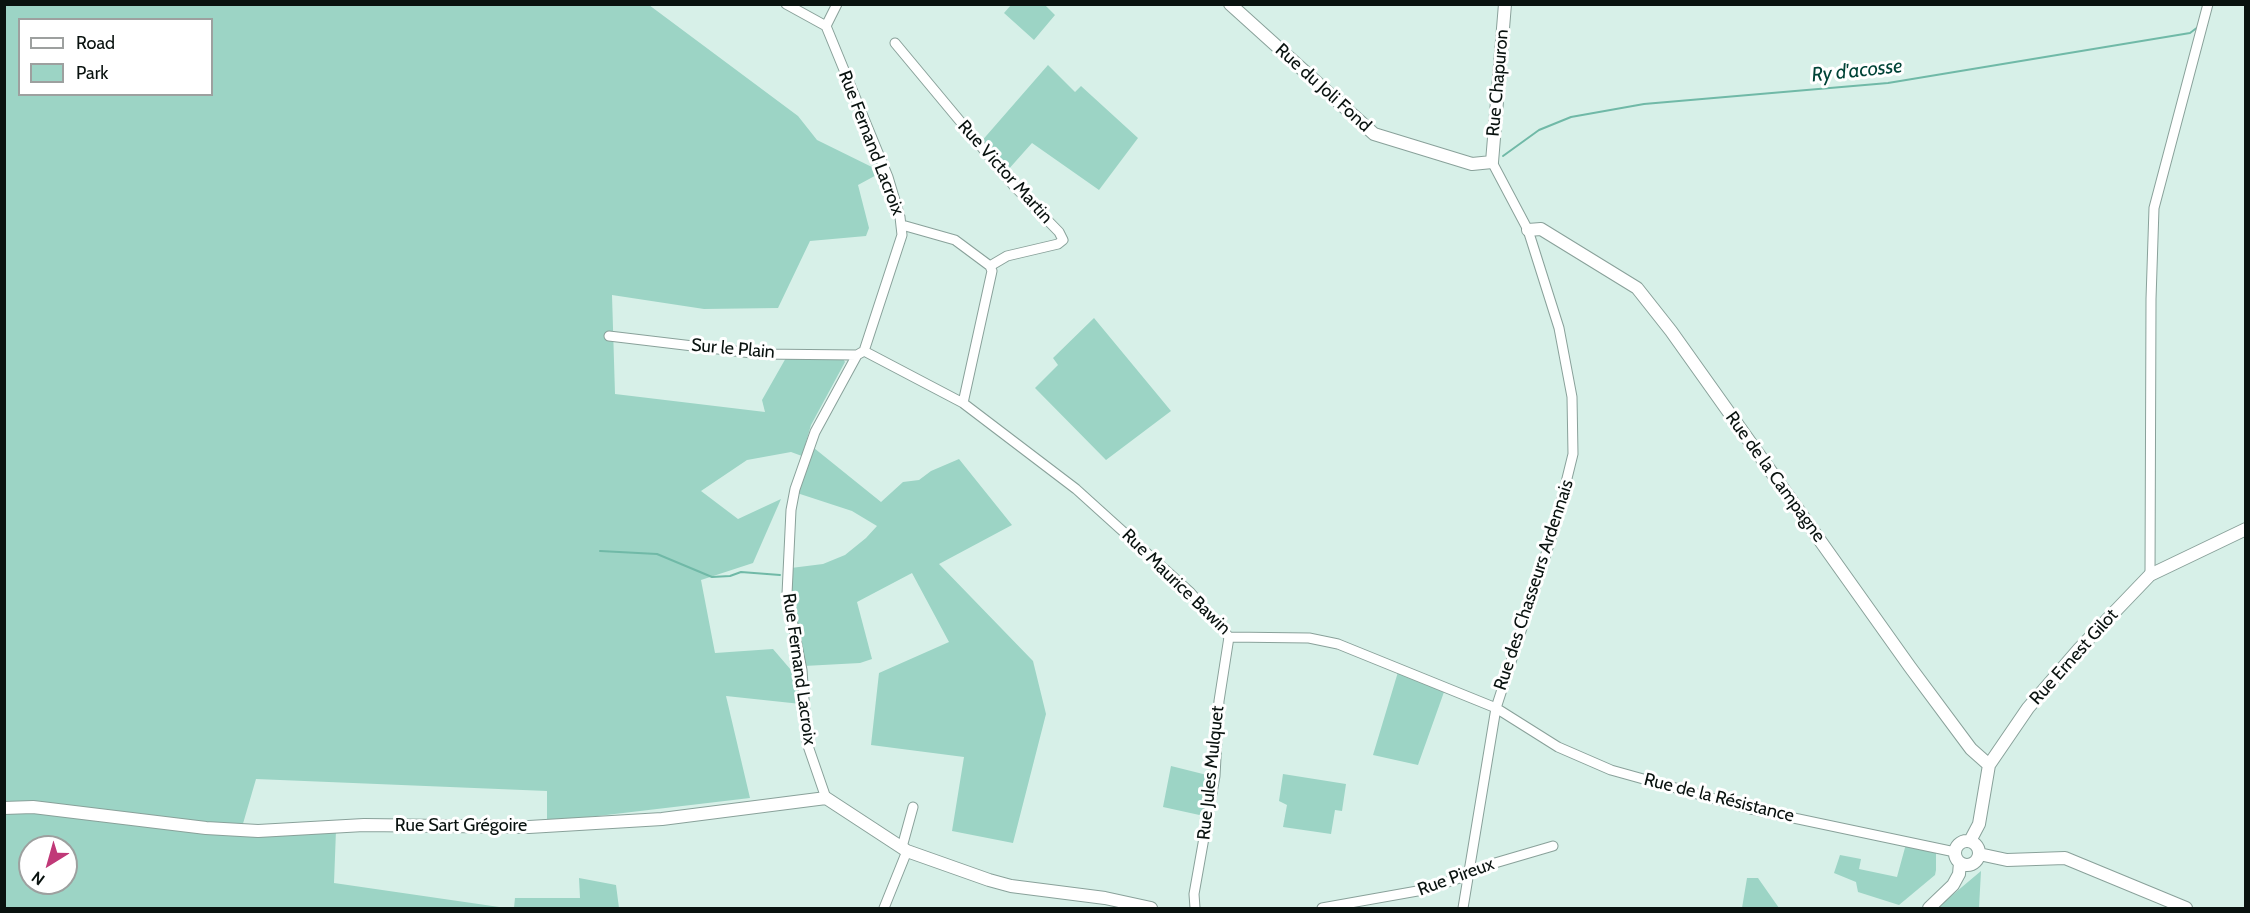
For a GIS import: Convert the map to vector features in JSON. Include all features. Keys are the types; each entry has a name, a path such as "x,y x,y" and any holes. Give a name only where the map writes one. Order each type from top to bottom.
{"street":[{"path":"786,4 826,26 837,4"},
{"name":"Rue du Joli Fond","path":"1230,4 1374,134 1472,164 1491,162"},
{"name":"Rue Chapuron","path":"1491,162 1505,4"},
{"path":"2150,575 2151,299 2154,208 2208,4"},
{"name":"Rue Fernand Lacroix","path":"826,26 888,177 902,225 902,235 890,278 860,353 815,432 795,489 791,510 788,602 802,670 807,743 826,798"},
{"name":"Rue Victor Martin","path":"895,44 1007,177 1059,232 1063,240 1058,244 1007,256 990,266"},
{"path":"1491,162 1528,230"},
{"path":"902,225 955,240 990,266 990,283 963,403"},
{"name":"Rue de la Campagne","path":"1528,230 1541,229 1637,288 1671,331 1910,667 1971,749 1989,765"},
{"name":"Rue des Chasseurs Ardennais","path":"1463,909 1496,708 1557,523 1573,454 1574,415 1570,379 1556,318 1528,230"},
{"name":"Sur le Plain","path":"609,336 760,354 860,353"},
{"name":"Rue Maurice Bawin","path":"860,353 963,403 1076,489 1144,548 1190,592 1229,637 1309,638 1338,644 1496,708"},
{"name":"Rue Ernest Gilot","path":"1970,841 1979,824 1989,765 2028,708 2064,666 2150,575 2246,529"},
{"name":"Rue Jules Mulquet","path":"1195,909 1194,894 1213,787 1219,701 1229,637"},
{"name":"Rue de la Résistance","path":"1496,708 1558,747 1611,770 1751,809 1957,857"},
{"path":"826,798 905,849 1011,886 1105,898 1151,909"},
{"name":"Rue Sart Grégoire","path":"4,808 33,807 206,828 258,831 364,825 529,827 662,819 826,798"},
{"path":"884,909 905,849 913,807"},
{"path":"1929,909 1953,885 1959,874 1957,857 1962,842 1970,841 1977,846 1980,855"},
{"name":"Rue Pireux","path":"1322,909 1423,890 1469,875 1495,862 1553,846"},
{"path":"1957,857 1972,864 1980,855"},
{"path":"1980,855 2007,860 2065,858 2186,909"}],"green space":[{"path":"1044,4 1055,15 1034,40 1004,13 1011,5"},
{"path":"5,5 649,5 798,116 817,140 882,172 858,185 869,228 866,236 810,241 778,308 704,309 612,295 615,394 765,412 762,400 787,356 841,355 845,362 811,425 802,456 791,452 747,460 701,491 738,519 781,499 753,563 701,580 715,653 773,649 797,677 801,704 726,696 750,798 547,822 547,791 256,779 242,827 336,830 334,883 506,908 5,908"},
{"path":"1048,65 1075,92 1081,86 1138,138 1099,190 1032,143 1007,171 980,143"},
{"path":"1094,318 1171,411 1106,460 1035,388 1058,365 1053,358"},
{"path":"814,448 881,502 903,482 919,480 931,471 959,459 1012,525 939,564 1033,661 1046,714 1013,843 952,831 964,757 871,745 879,673 949,642 912,573 857,602 872,659 860,663 804,666 793,609 791,568 823,564 845,555 877,526 852,511 797,493"},
{"path":"1398,672 1444,692 1418,765 1373,755"},
{"path":"1171,766 1211,776 1204,816 1163,807"},
{"path":"1283,774 1346,784 1342,811 1335,810 1331,834 1283,827 1287,805 1279,801"},
{"path":"1906,844 1936,852 1936,870 1935,875 1899,905 1858,892 1856,882 1834,873 1840,855 1861,859 1859,869 1897,877"},
{"path":"1981,871 1979,908 1937,908"},
{"path":"579,878 616,885 619,908 514,908 515,898 580,898"},
{"path":"1747,878 1758,878 1779,908 1742,908"}],"waterway":[{"name":"Ry d'acosse","path":"1503,156 1539,130 1571,117 1644,104 1888,83 2190,33 2198,27"},
{"path":"600,551 657,554 712,577 730,576 741,572 780,575"}]}
